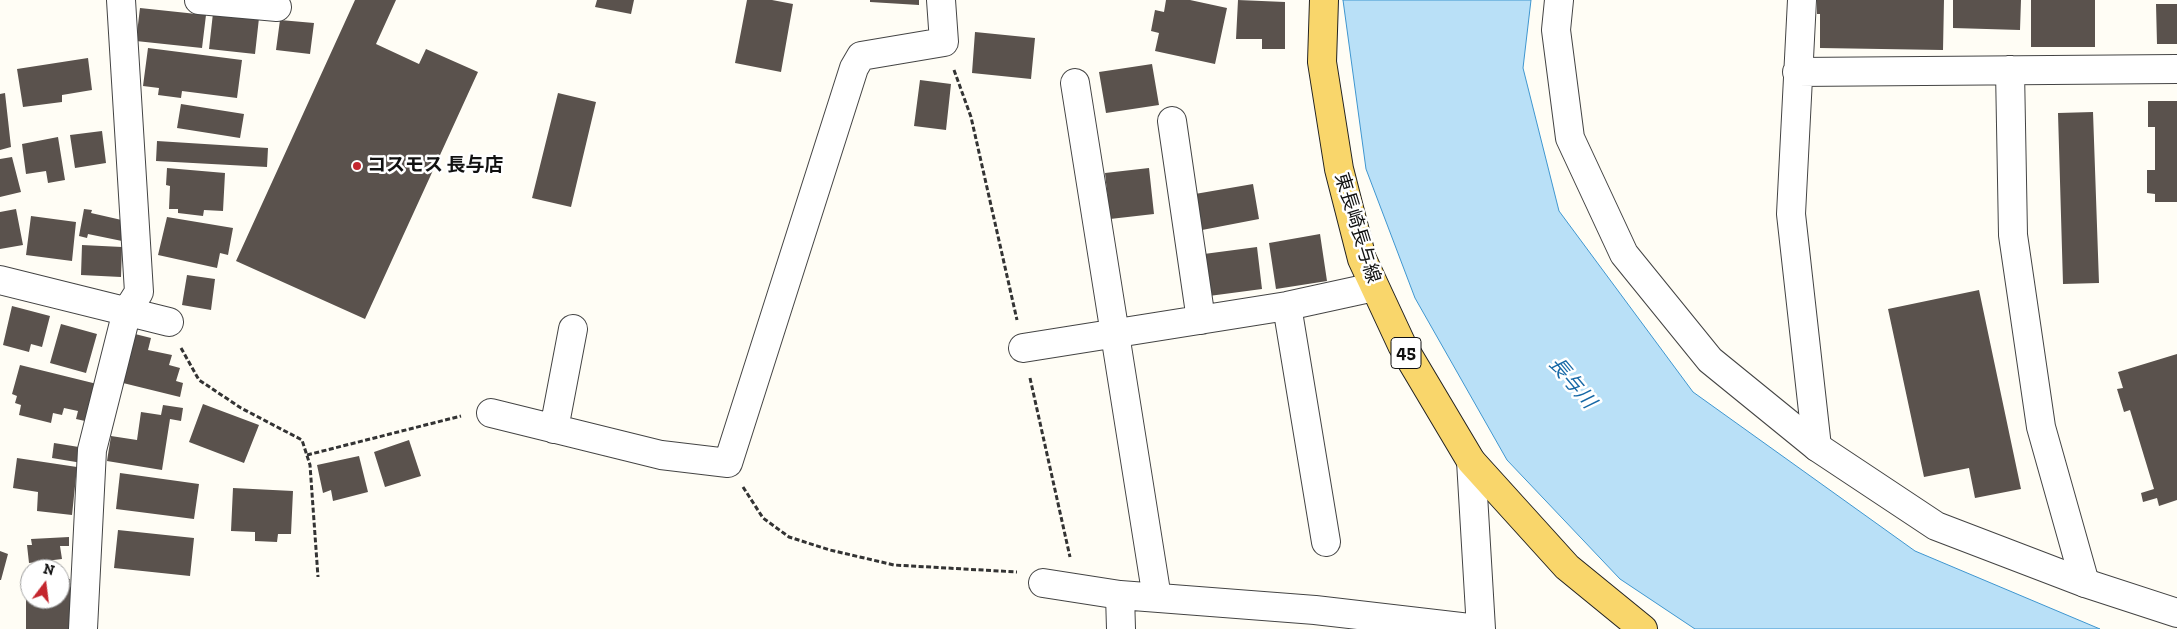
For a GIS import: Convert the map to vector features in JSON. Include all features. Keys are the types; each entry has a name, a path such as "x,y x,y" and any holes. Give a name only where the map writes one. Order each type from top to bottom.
{"main road":[{"name":"東長崎長与線","path":"1324,0 1322,62 1338,169 1362,259 1402,345 1471,462 1567,567 1643,629"}],"street":[{"path":"83,629 92,450 127,312 139,292 121,0"},
{"path":"199,0 277,7"},
{"path":"490,413 661,455 728,464 854,68 861,56 944,42 941,0"},
{"path":"1559,0 1556,30 1570,138 1624,254 1710,360 1817,447 1936,526 2085,583 2177,613"},
{"path":"1802,0 1791,214 1817,447"},
{"path":"1797,72 2177,69"},
{"path":"2010,70 2015,254 2041,427 2085,583"},
{"path":"1075,83 1157,598"},
{"path":"1172,121 1201,320"},
{"path":"0,280 169,322"},
{"path":"1023,348 1287,306 1374,287"},
{"path":"1287,306 1326,542"},
{"path":"554,429 573,329"},
{"path":"1042,583 1315,620 1480,629 1471,462"},
{"path":"1120,595 1121,629"}],"path":[{"path":"944,42 972,117 1078,589"},
{"path":"169,322 173,336 200,380 241,408 302,440 310,465 318,577"},
{"path":"307,455 474,412 490,413"},
{"path":"728,464 763,518 790,537 830,550 894,565 1026,572 1042,583"}],"water":[{"name":"長与川","path":"1343,0 1531,0 1523,68 1559,211 1693,392 1915,551 2100,629 1695,629 1620,579 1507,460 1415,298 1366,169"}],"building":[{"name":"コスモス 長与店","path":"355,0 396,0 376,44 419,64 426,49 478,72 365,319 236,261"},
{"path":"597,0 634,0 631,14 595,7"},
{"path":"747,0 772,0 793,4 781,72 735,63"},
{"path":"870,0 919,0 919,5 870,2"},
{"path":"1166,0 1190,0 1227,8 1215,64 1155,51 1159,33 1151,31 1155,10 1164,12"},
{"path":"1238,0 1285,2 1285,49 1262,49 1262,39 1236,39"},
{"path":"1817,0 1944,0 1943,50 1820,48 1820,14 1817,14"},
{"path":"1953,0 2021,0 2020,30 1953,28"},
{"path":"2031,0 2095,0 2095,47 2031,47"},
{"path":"2156,4 2177,4 2177,44 2157,44"},
{"path":"140,8 206,15 202,48 136,41"},
{"path":"213,13 259,18 255,54 209,49"},
{"path":"280,20 314,23 310,54 276,50"},
{"path":"975,32 1035,38 1031,79 972,73"},
{"path":"148,48 242,60 237,98 182,91 181,98 158,95 159,88 143,86"},
{"path":"88,58 92,90 62,95 62,102 23,107 17,69"},
{"path":"1152,64 1159,105 1106,113 1099,72"},
{"path":"920,80 951,84 946,130 914,126"},
{"path":"5,93 11,147 0,150 0,94"},
{"path":"558,93 596,102 571,207 532,198"},
{"path":"2148,101 2177,101 2177,202 2155,202 2155,194 2147,193 2147,170 2155,170 2155,127 2148,127"},
{"path":"181,104 244,114 240,138 177,128"},
{"path":"2093,112 2099,283 2063,284 2058,113"},
{"path":"102,131 106,163 75,168 70,135"},
{"path":"58,137 65,180 48,183 46,171 26,174 22,144"},
{"path":"157,141 268,148 267,167 156,161"},
{"path":"12,157 21,192 0,197 0,159"},
{"path":"167,168 225,173 223,211 204,210 203,216 178,213 178,209 169,209 170,186 166,185"},
{"path":"1149,168 1154,214 1110,219 1105,173"},
{"path":"1253,184 1259,219 1202,230 1195,194"},
{"path":"16,209 23,245 0,249 0,212"},
{"path":"84,209 92,210 91,213 126,221 122,241 88,234 87,238 79,236"},
{"path":"31,216 76,222 72,261 26,255"},
{"path":"167,217 233,228 228,255 220,253 217,268 158,255"},
{"path":"1320,234 1327,281 1276,289 1269,243"},
{"path":"82,245 122,247 121,277 81,275"},
{"path":"1257,247 1262,289 1209,296 1204,254"},
{"path":"187,275 215,279 211,310 182,305"},
{"path":"1979,290 2021,489 1975,498 1969,468 1924,477 1888,309"},
{"path":"12,306 50,316 42,347 31,344 29,352 3,345"},
{"path":"61,324 97,334 86,373 50,363"},
{"path":"135,334 151,338 148,350 172,355 169,365 180,368 176,381 183,383 180,397 123,383"},
{"path":"2177,354 2177,500 2159,506 2157,498 2143,502 2141,493 2154,489 2130,410 2124,412 2117,389 2123,388 2118,372"},
{"path":"20,365 97,384 89,414 87,413 85,421 76,419 78,411 64,408 62,415 53,413 51,423 19,415 21,405 15,403 17,396 12,394"},
{"path":"203,404 259,425 244,463 189,442"},
{"path":"163,405 183,408 181,421 170,419 162,470 107,461 111,436 137,440 141,412 161,415"},
{"path":"409,440 421,476 385,487 374,452"},
{"path":"54,443 85,448 82,463 52,458"},
{"path":"359,456 368,492 333,501 331,490 323,493 317,465"},
{"path":"17,458 77,467 72,515 37,511 38,492 13,488"},
{"path":"120,473 199,484 194,519 116,509"},
{"path":"233,488 293,491 291,534 278,534 277,542 255,541 255,532 231,531"},
{"path":"118,530 194,538 190,576 114,568"},
{"path":"69,537 69,546 60,546 62,559 29,559 27,545 32,545 31,539"},
{"path":"0,551 8,554 1,580 0,580"},
{"path":"26,609 70,609 70,629 26,629"}],"place":[{"name":"コスモス 長与店","path":"357,166"}]}
